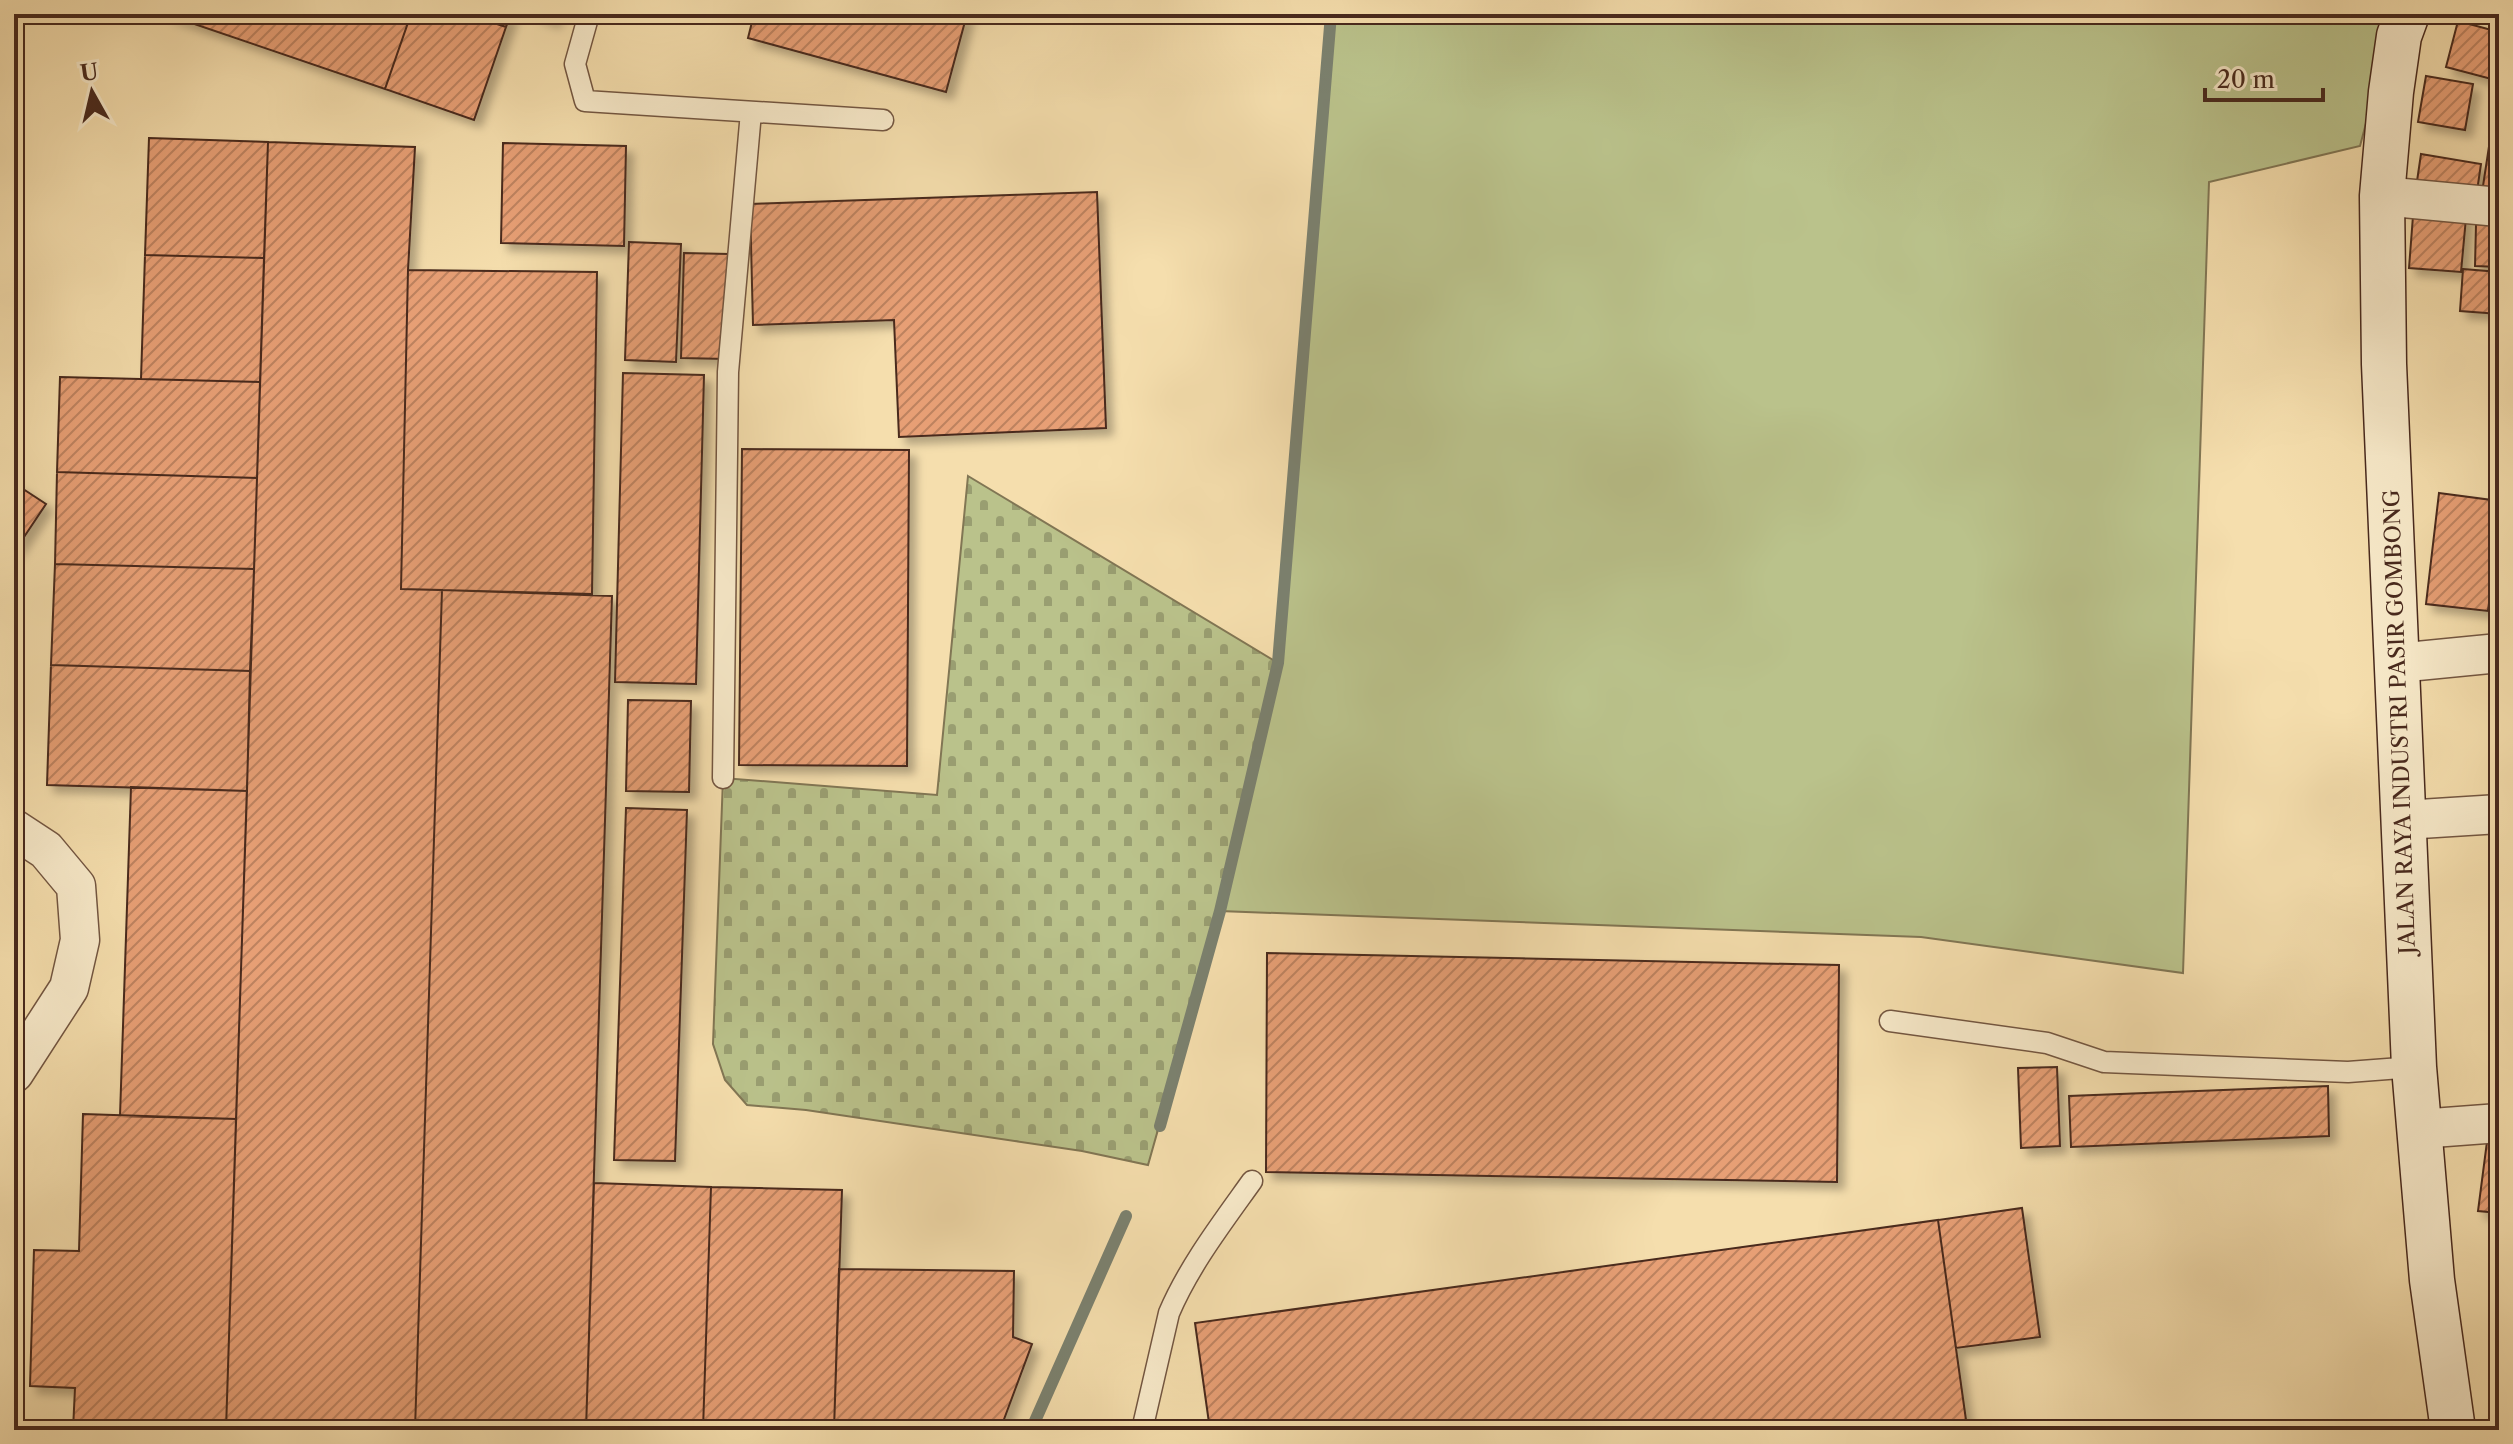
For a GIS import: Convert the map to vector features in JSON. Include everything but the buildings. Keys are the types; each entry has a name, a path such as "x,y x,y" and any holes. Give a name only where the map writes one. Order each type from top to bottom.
{"main road":[{"name":"JALAN RAYA INDUSTRI PASIR GOMBONG","path":"2407,14 2399,36 2391,92 2382,196 2384,364 2414,1067 2432,1280 2453,1430"}],"street":[{"path":"2382,196 2499,207"},
{"path":"2397,663 2499,653"},
{"path":"2404,820 2499,814"},
{"path":"14,829 46,850 76,886 80,940 69,988 14,1073"},
{"path":"2419,1129 2499,1123"}],"lane":[{"path":"589,14 575,64 585,101 883,120"},
{"path":"723,778 728,372 751,112"},
{"path":"1890,1021 2047,1043 2104,1062 2348,1072 2414,1067"},
{"path":"1142,1430 1169,1313 1176,1296 1252,1181"}],"green space":[{"path":"1331,14 2395,14 2360,146 2209,182 2183,973 1921,937 1220,911 1278,663"},
{"path":"968,476 1278,663 1220,910 1148,1165 1082,1151 806,1110 747,1105 725,1080 713,1044 723,778 937,795"}],"waterway":[{"path":"1160,1126 1220,911 1278,663 1331,14"},
{"path":"1031,1430 1126,1216"}]}
